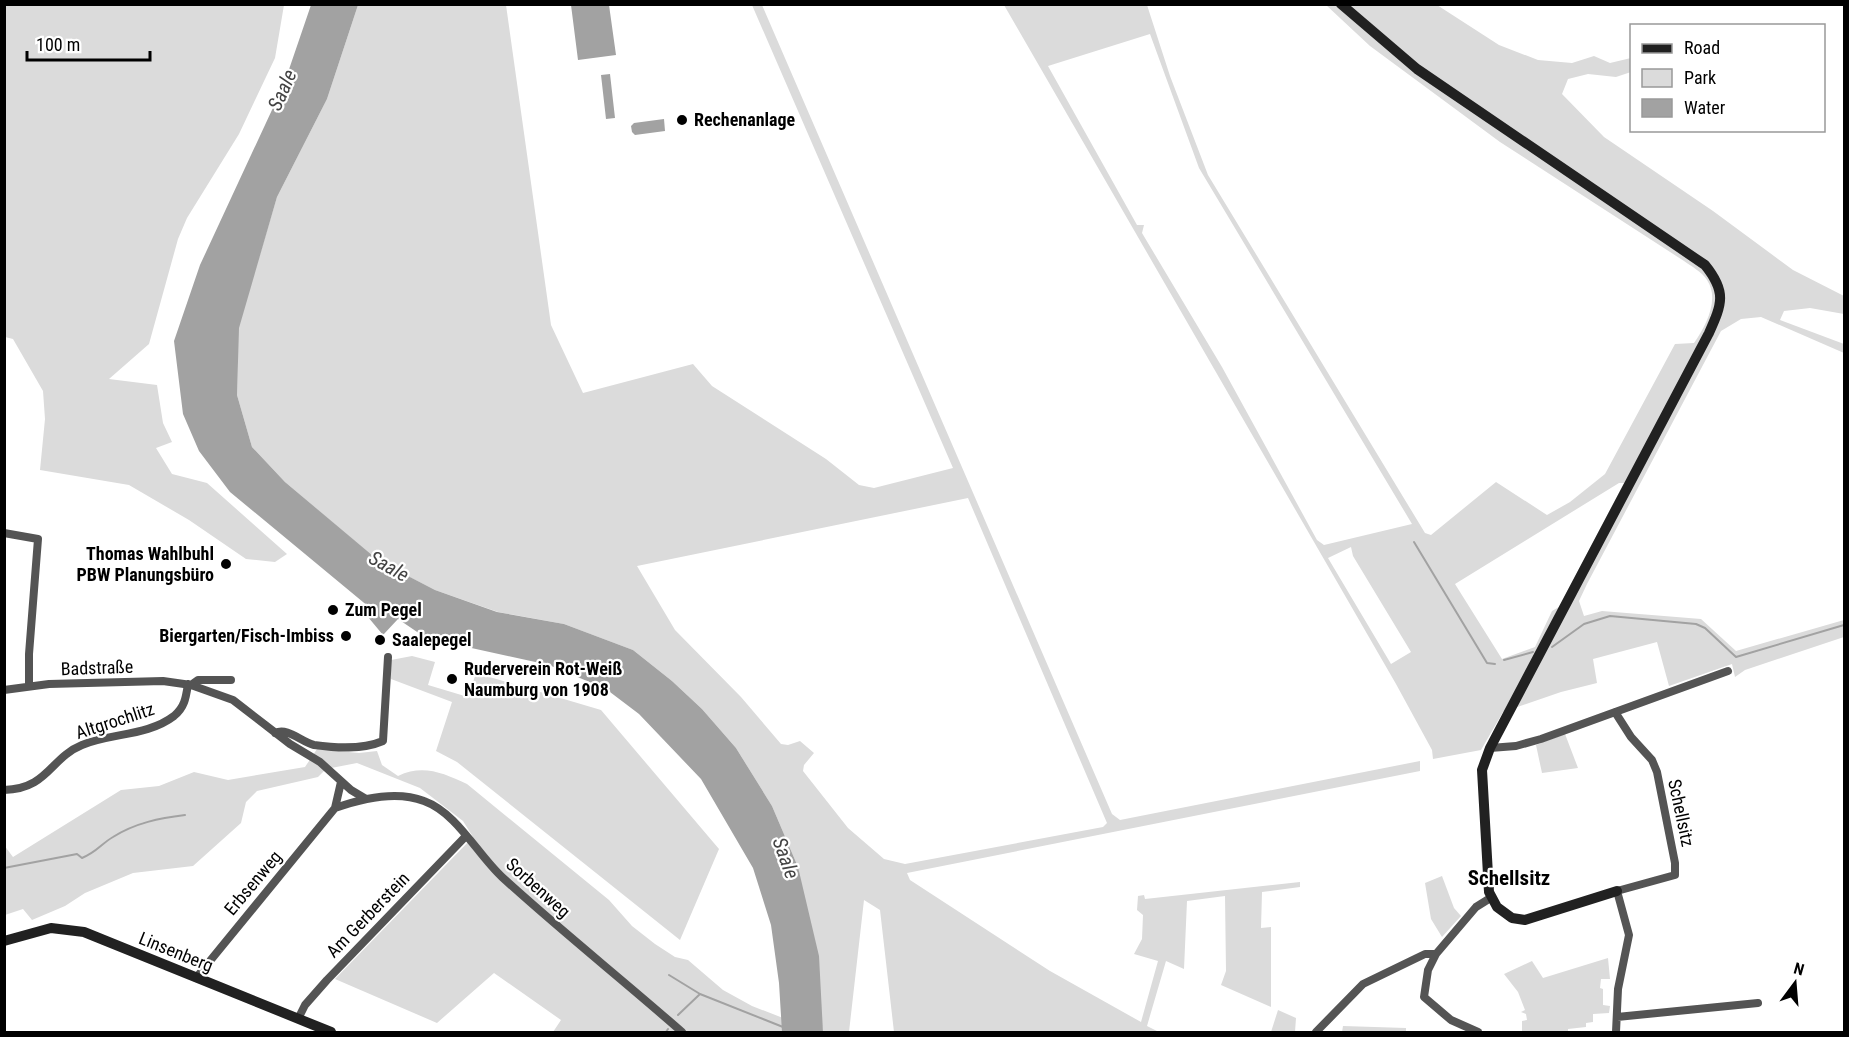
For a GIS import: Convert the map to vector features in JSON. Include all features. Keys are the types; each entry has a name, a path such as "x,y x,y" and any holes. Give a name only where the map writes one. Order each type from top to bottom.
{"street":[{"path":"1341,4 1417,69 1705,265 1717,280 1721,307 1709,333 1490,748 1482,770 1488,887 1497,907 1512,918 1524,920 1617,891 1629,934 1618,989 1616,1032"},
{"path":"4,533 38,539 29,654 29,686"},
{"name":"Badstraße","path":"4,690 29,686 163,681 189,684 233,700 275,733 288,733 314,745 364,747 383,741 388,657"},
{"path":"1490,748 1510,747 1541,739 1728,671"},
{"name":"Badstraße","path":"189,684 198,680 231,680"},
{"name":"Altgrochlitz","path":"4,790 33,784 80,746 142,730 171,718 185,703 189,684"},
{"name":"Schellsitz","path":"1615,712 1631,737 1652,760 1657,772 1675,863 1675,875 1617,891"},
{"path":"275,733 320,762 341,782 366,799"},
{"path":"335,808 341,782"},
{"name":"Sorbenweg","path":"335,808 366,799 398,796 425,801 445,814 507,882 682,1032"},
{"name":"Erbsenweg","path":"196,978 335,808"},
{"name":"Am Gerberstein","path":"298,1019 305,1005 327,980 465,837"},
{"path":"1478,1032 1451,1020 1424,998 1428,970 1436,954 1476,907 1492,897"},
{"name":"Linsenberg","path":"4,941 45,929 76,930 331,1032"},
{"path":"1316,1032 1363,984 1425,954 1436,954"},
{"path":"1617,1017 1758,1003"}],"green space":[{"path":"4,5 284,5 275,58 239,134 187,218 178,239 149,344 109,379 157,385 163,423 172,442 156,448 172,474 207,483 287,554 275,562 246,559 189,520 129,485 40,470 45,419 43,391 13,339 5,337"},
{"path":"358,5 506,5 551,325 583,393 693,364 712,386 826,459 859,485 874,488 953,468 752,5 762,5 1112,814 1120,820 1420,761 1420,771 907,873 910,880 1050,971 1141,1022 1158,961 1134,954 1142,939 1143,915 1137,910 1138,896 1144,895 1145,899 1300,882 1300,887 1262,892 1261,928 1271,927 1271,1007 1221,985 1226,971 1225,896 1187,901 1184,969 1166,961 1147,1026 1159,1032 894,1032 880,910 864,900 849,1032 823,1032 798,867 772,806 736,748 702,709 633,650 564,624 498,612 435,590 378,561 285,482 252,447 237,395 238,328 277,197 327,99","holes":["968,498 1107,823 1103,827 905,864 884,859 848,828 803,771 804,765 814,753 800,741 788,745 781,744 741,697 675,630 637,566"]},
{"path":"1004,5 1147,5 1170,76 1208,175 1425,533 1431,535 1496,482 1547,515 1570,502 1605,474 1675,344 1694,343 1703,329 1712,304 1711,287 1705,277 1693,267 1500,142 1370,46 1326,5 1437,5 1499,45 1538,60 1572,63 1594,56 1610,63 1630,58 1630,72 1616,77 1588,74 1568,79 1562,94 1604,137 1713,211 1793,270 1844,296 1844,314 1810,308 1784,311 1780,320 1844,344 1844,353 1761,317 1741,319 1721,331 1579,601 1584,616 1602,611 1701,619 1736,651 1844,620 1844,637 1745,670 1735,677 1732,664 1669,686 1657,642 1593,659 1597,683 1561,692 1503,712 1481,750 1433,759 1432,750","holes":["1150,34 1199,168 1412,524 1324,545 1317,540 1222,367 1142,233 1144,225 1137,225 1048,66","1619,483 1624,483 1559,607 1552,611 1535,647 1502,659 1455,584","1351,547 1353,556 1411,652 1391,664 1328,558"]},
{"path":"412,656 435,662 428,685 468,697 476,673 601,710 719,849 680,940 457,762 436,751 452,702 391,679 391,660"},
{"path":"1565,734 1578,768 1542,773 1536,745"},
{"path":"317,749 359,753 377,751 382,765 398,776 407,772 433,771 467,784 609,900 632,926 655,944 675,957 688,960 723,990 752,1006 783,1018 782,1032 553,1032 561,1020 494,973 437,1023 335,979 473,837 463,821 420,788 357,763 326,769 318,777 257,791 246,802 241,823 193,866 133,873 85,893 65,906 32,920 23,909 5,915 4,845 13,857 121,790 159,786 194,772 228,780 305,767"},
{"path":"1442,876 1454,908 1461,916 1442,937 1431,919 1425,883"},
{"path":"1608,958 1610,979 1601,979 1600,988 1603,989 1603,1005 1610,1006 1609,1013 1593,1014 1593,1022 1586,1023 1586,1027 1568,1029 1568,1032 1522,1032 1522,1021 1527,1020 1526,1014 1521,1012 1525,1010 1518,992 1504,974 1532,961 1543,978"},
{"path":"1278,1010 1296,1018 1295,1032 1271,1032"},
{"path":"1343,1026 1406,1028 1406,1032 1342,1032"}],"water":[{"name":"Saale","path":"311,5 358,5 327,99 277,197 239,328 237,395 252,447 285,482 379,561 435,590 497,612 564,624 633,650 702,709 736,748 772,806 798,867 819,956 823,1032 782,1032 779,983 771,925 753,868 701,779 639,714 606,689 549,665 426,638 398,619 383,635 368,617 369,607 230,492 199,451 183,414 174,341 200,265 284,84"},
{"path":"571,5 609,5 616,55 578,60"},
{"path":"610,74 615,118 606,119 601,75"},
{"path":"664,119 665,131 635,135 632,132 631,126 634,123"}],"waterway":[{"path":"1414,542 1487,663 1495,664"},
{"path":"1552,647 1584,624 1610,616 1696,624 1705,628 1736,657 1844,625"},
{"path":"1504,660 1533,652"},
{"path":"4,868 77,854 82,858 130,828 185,815"},
{"path":"669,975 700,994 783,1027"},
{"path":"678,1015 700,994"}],"place":[{"name":"Rechenanlage","path":"682,120"},
{"name":"Thomas Wahlbuhl PBW Planungsbüro","path":"226,564"},
{"name":"Zum Pegel","path":"333,610"},
{"name":"Biergarten/Fisch-Imbiss","path":"346,636"},
{"name":"Saalepegel","path":"380,640"},
{"name":"Ruderverein Rot-Weiß Naumburg von 1908","path":"452,679"}],"district":[{"name":"Schellsitz","path":"1509,878"}]}
